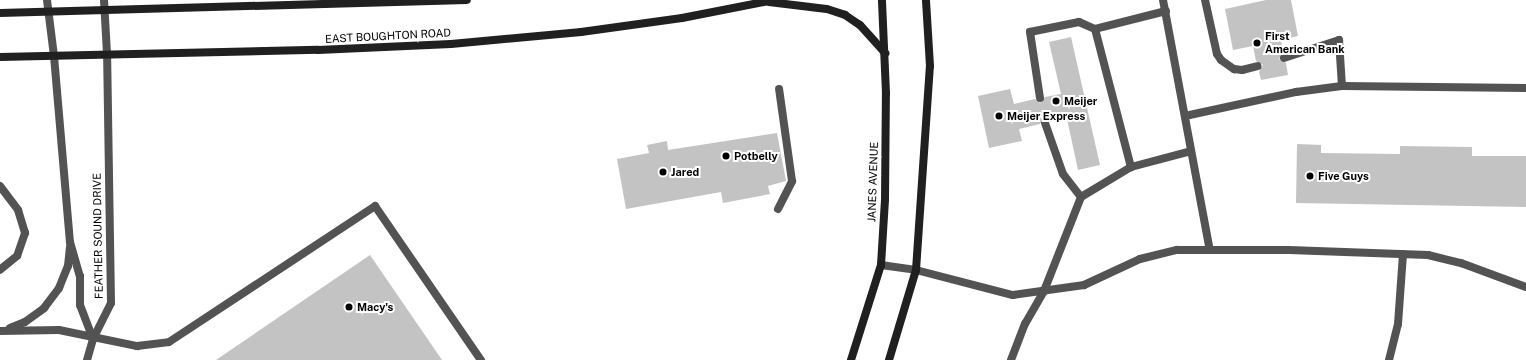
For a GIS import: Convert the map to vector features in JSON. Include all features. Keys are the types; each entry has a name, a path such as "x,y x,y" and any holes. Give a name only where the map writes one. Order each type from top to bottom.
{"main road":[{"path":"0,13 105,12 318,2 467,0"},
{"name":"JANES AVENUE","path":"851,360 880,265 885,199 885,53 882,0"},
{"path":"889,360 916,270 930,66 926,0"},
{"name":"EAST BOUGHTON ROAD","path":"0,57 318,50 450,44 581,32 682,18 770,1 827,8 845,15 860,25 885,53"}],"street":[{"name":"FEATHER SOUND DRIVE","path":"48,0 70,242 80,276 80,305 93,339"},
{"name":"FEATHER SOUND DRIVE","path":"93,339 111,303 107,54 104,0"},
{"path":"236,7 243,0"},
{"path":"1164,0 1210,250"},
{"path":"1205,0 1217,54 1221,60 1234,69 1242,70 1258,66"},
{"path":"1040,98 1030,32 1079,22 1095,30 1166,11"},
{"path":"1095,30 1131,167"},
{"path":"1284,58 1339,40 1342,86"},
{"path":"1185,116 1296,92 1342,86 1526,88"},
{"path":"778,89 792,181 778,209"},
{"path":"1045,123 1063,174 1081,197"},
{"path":"1011,360 1025,324 1044,291 1081,197 1131,167 1191,151"},
{"path":"0,186 18,210 25,233 17,256 0,270"},
{"path":"2,331 59,330 93,339 137,346 169,342 375,206 481,360"},
{"path":"2,331 25,322 44,308 61,283 68,266 70,242"},
{"path":"880,265 916,270 1013,294 1084,285 1140,259 1177,250 1403,254 1428,255 1462,263 1526,287"},
{"path":"1389,360 1398,324 1403,254"},
{"path":"87,360 93,339"}],"building":[{"name":"First American Bank","path":"1266,0 1291,0 1298,36 1281,40 1283,52 1279,59 1286,63 1288,75 1261,80 1259,72 1263,65 1256,61 1253,46 1233,50 1225,9"},
{"name":"Meijer","path":"1071,37 1100,165 1078,170 1067,119 1050,122 1043,118 1040,124 1019,129 1022,141 989,148 978,96 1010,89 1014,104 1035,99 1040,103 1045,97 1061,94 1049,42"},
{"path":"777,133 786,181 768,186 770,194 723,203 721,192 626,209 617,159 649,153 647,145 667,141 668,150"},
{"path":"1297,144 1321,145 1321,153 1400,154 1400,146 1472,147 1472,156 1526,156 1526,207 1296,203"},
{"name":"Macy's","path":"370,255 442,360 216,360"}],"place":[{"name":"First American Bank","path":"1257,43"},
{"name":"Meijer","path":"1056,101"},
{"name":"Meijer Express","path":"999,116"},
{"name":"Potbelly","path":"726,156"},
{"name":"Jared","path":"663,172"},
{"name":"Five Guys","path":"1310,176"},
{"name":"Macy's","path":"349,307"}]}
